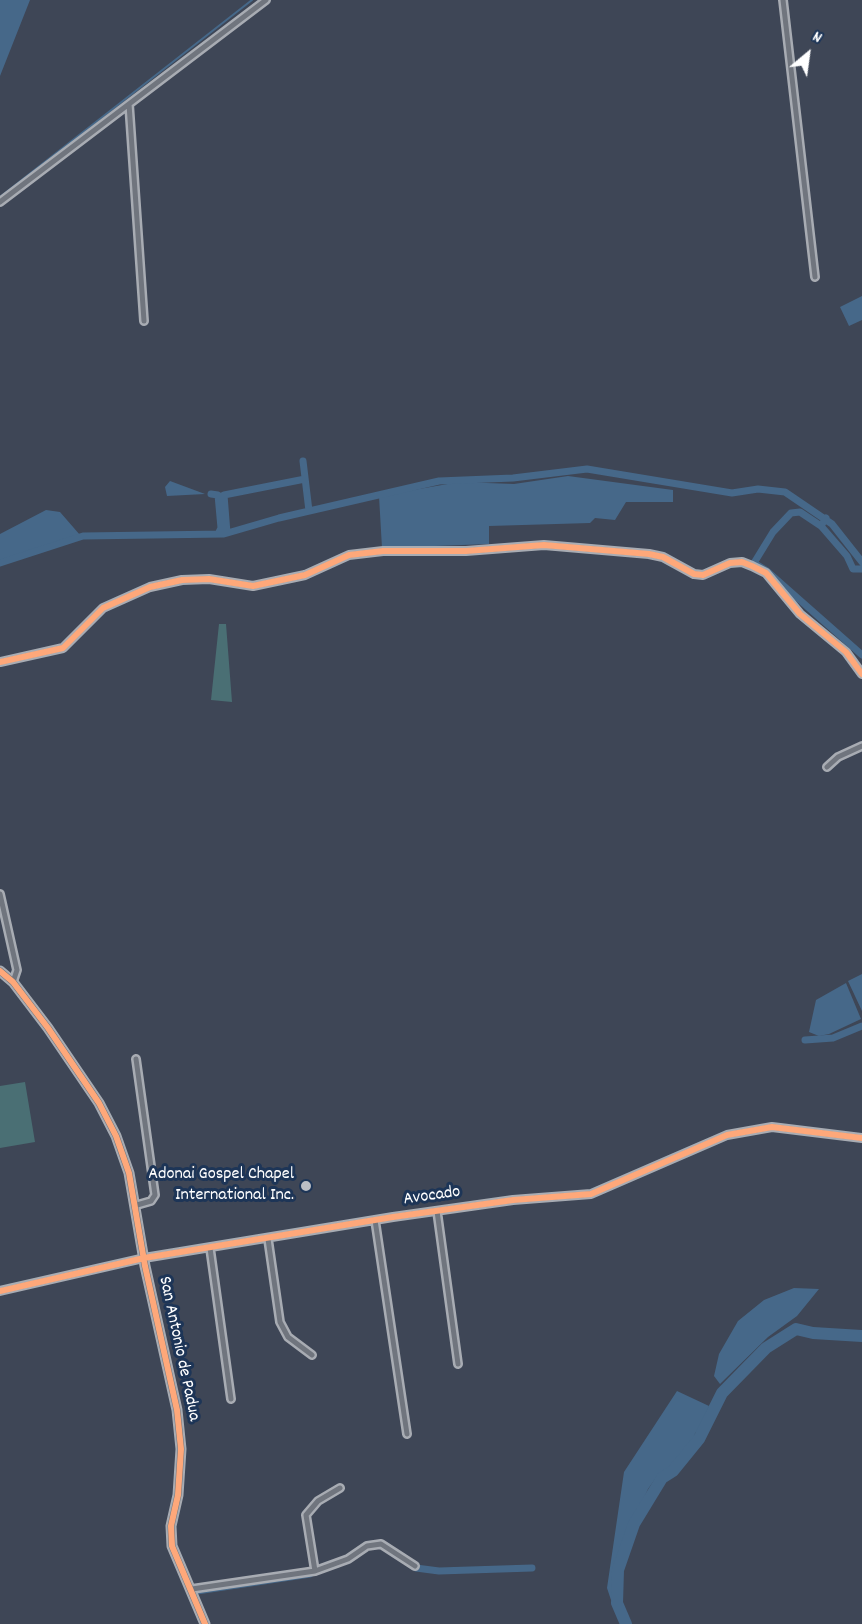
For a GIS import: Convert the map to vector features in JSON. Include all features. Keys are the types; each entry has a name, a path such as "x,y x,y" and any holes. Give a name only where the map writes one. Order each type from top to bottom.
{"street":[{"path":"0,202 266,0"},
{"path":"783,0 815,277"},
{"path":"129,104 144,321"},
{"path":"0,662 63,648 104,608 150,587 182,580 209,579 253,586 305,575 349,555 383,551 466,551 544,545 649,554 663,557 694,574 703,575 730,563 742,562 752,566 766,573 800,614 846,652 862,674"},
{"path":"827,767 838,757 862,746"},
{"path":"0,894 17,970 13,982"},
{"name":"San Antonio de Padua","path":"0,971 13,982 99,1103 116,1136 129,1173 144,1258 169,1366 180,1439 178,1495 171,1526 172,1546 206,1624"},
{"path":"136,1059 155,1195 153,1200 136,1205"},
{"name":"Avocado","path":"0,1291 144,1258 375,1220 513,1200 591,1194 727,1135 772,1127 862,1138"},
{"path":"437,1211 458,1365"},
{"path":"375,1220 406,1434"},
{"path":"268,1239 280,1322 288,1336 312,1355"},
{"path":"210,1248 231,1399"},
{"path":"315,1571 306,1515 318,1501 340,1488"},
{"path":"192,1589 315,1571 348,1559 368,1546 381,1544 415,1566"}],"green space":[{"path":"219,624 226,624 232,702 211,700"},
{"path":"25,1082 35,1142 0,1148 0,1086"}],"water":[{"path":"0,0 30,0 0,76"},
{"path":"862,296 862,320 849,326 840,307"},
{"path":"568,476 673,490 673,502 626,502 615,520 595,518 590,523 489,526 489,544 382,548 379,496 459,482 514,484"},
{"path":"170,481 205,494 167,496 165,487"},
{"path":"46,510 60,512 80,535 0,560 0,534"},
{"path":"862,974 862,1011 848,981"},
{"path":"846,983 861,1019 829,1034 819,1036 809,1032 816,1000"},
{"path":"794,1288 819,1289 797,1316 768,1337 720,1384 714,1376 719,1354 738,1321 764,1300"},
{"path":"677,1391 709,1406 699,1431 695,1433 694,1444 676,1463 658,1475 648,1489 625,1541 617,1570 615,1602 611,1600 607,1588 624,1472"}],"waterway":[{"path":"0,197 252,0"},
{"path":"303,461 309,511"},
{"path":"0,563 83,536 224,534 279,518 439,481 513,478 587,469 732,493 758,489 785,492 832,524 862,562"},
{"path":"227,533 224,495 305,479"},
{"path":"211,494 218,495 221,528 218,534"},
{"path":"826,518 821,526 800,512 791,513 773,532 754,563 767,571 862,655"},
{"path":"821,526 847,556 853,569 862,569"},
{"path":"805,1040 833,1038 862,1026"},
{"path":"626,1624 617,1603 618,1570 634,1524 662,1478 673,1471 699,1439 722,1393 766,1348 796,1329 813,1333 862,1336"},
{"path":"411,1565 416,1568 439,1571 532,1568"},
{"path":"197,1591 310,1574"}],"cycle path":[{"path":"0,662 63,648 103,608 150,587 182,580 209,579 253,586 305,575 349,555 383,551 466,551 544,545 649,554 663,557 694,574 703,575 730,563 742,562 752,566 766,573 800,614 846,652 862,674"},
{"path":"0,971 13,982 48,1028 99,1103 116,1136 129,1173 145,1266 177,1410 181,1449 178,1495 171,1526 172,1546 205,1624"},
{"path":"0,1291 144,1258 393,1217 513,1200 591,1194 727,1135 772,1127 862,1138"}],"place":[{"name":"Adonai Gospel Chapel International Inc.","path":"306,1186"}]}
